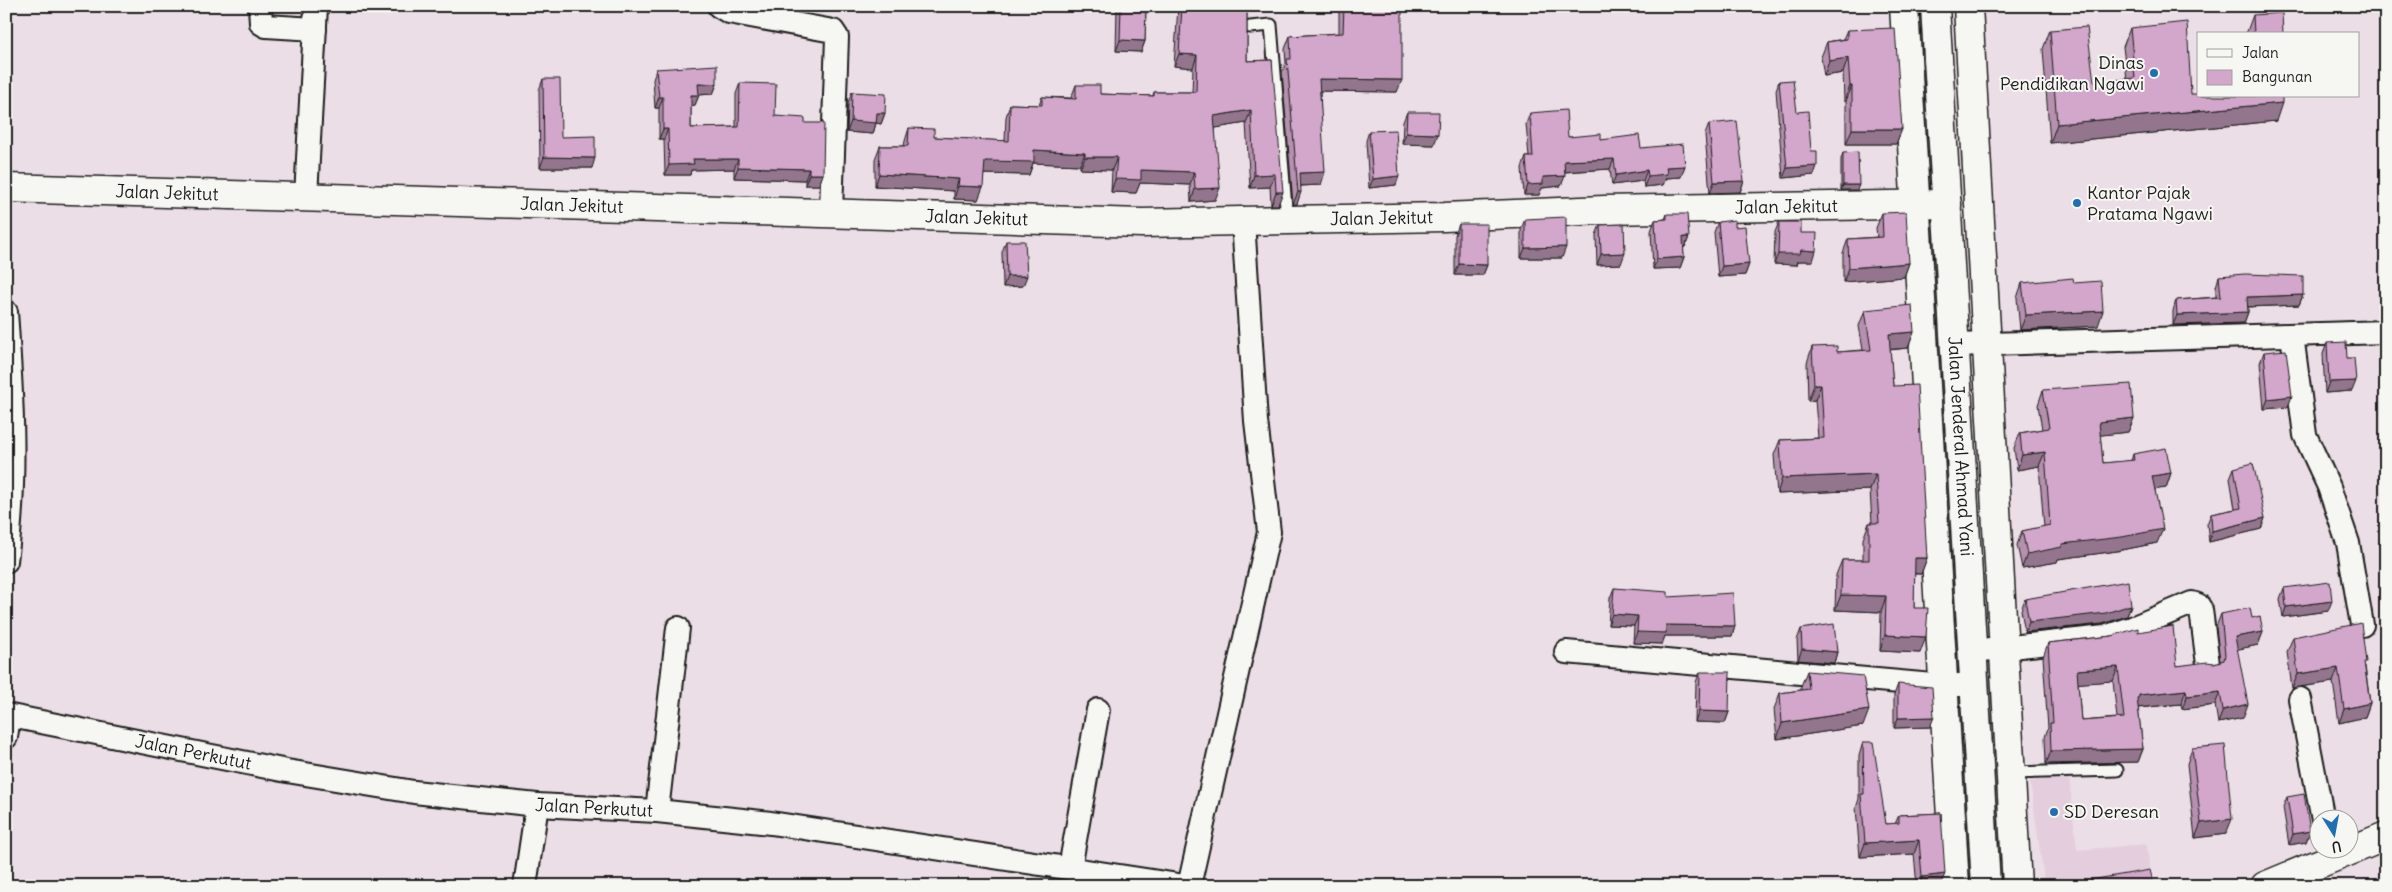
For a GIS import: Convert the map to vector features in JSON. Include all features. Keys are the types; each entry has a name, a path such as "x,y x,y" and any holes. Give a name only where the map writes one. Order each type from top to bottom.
{"street":[{"path":"260,6 259,19 266,26 316,29"},
{"path":"306,197 316,6"},
{"path":"719,6 729,12 833,31 837,37 831,212"},
{"path":"1904,6 1914,205 1955,886"},
{"name":"Jalan Jenderal Ahmad Yani","path":"1935,6 1986,886"},
{"path":"1968,6 1989,343 2018,886"},
{"name":"Jalan Jekitut","path":"6,188 1142,223 1604,210 1946,204"},
{"path":"1178,885 1269,532 1256,421 1243,221"},
{"path":"6,312 12,402 12,519 6,561"},
{"path":"1954,345 2386,332"},
{"path":"2292,335 2306,435 2329,487 2348,543 2362,625"},
{"path":"1973,651 2105,637 2192,603 2198,605 2201,610 2208,664"},
{"path":"657,811 678,628"},
{"path":"1566,652 1944,686 1975,684"},
{"path":"2300,699 2321,810"},
{"path":"1070,868 1098,710"},
{"name":"Jalan Perkutut","path":"7,723 422,793 537,804 657,811 771,824 1178,885"},
{"path":"525,886 537,804"},
{"path":"2360,844 2386,836"},
{"path":"2266,886 2318,860"}],"lane":[{"path":"1250,27 1271,25 1287,220"},
{"path":"2011,773 2117,770"}],"shaded area":[{"name":"SD Deresan","path":"2069,776 2077,850 2147,844 2150,874 2045,886 2030,781"}],"building":[{"path":"1121,6 1146,6 1145,41 1120,40"},
{"path":"1182,6 1247,6 1247,61 1272,60 1283,192 1276,192 1275,174 1254,175 1251,110 1214,116 1220,188 1195,189 1194,172 1141,170 1141,180 1115,179 1117,157 1085,157 1085,153 1034,150 1034,162 985,161 983,187 958,186 959,179 879,174 880,146 908,146 909,128 934,129 934,137 1009,141 1010,104 1042,105 1042,97 1076,99 1076,85 1100,85 1100,94 1154,96 1154,92 1196,92 1197,55 1179,54"},
{"path":"1344,6 1402,6 1402,80 1319,79 1325,172 1300,173 1301,192 1298,192 1287,59 1291,59 1290,36 1343,33"},
{"path":"2282,13 2283,32 2254,32 2253,15"},
{"name":"Dinas Pendidikan Ngawi","path":"2187,22 2191,94 2197,94 2197,98 2282,98 2282,103 2057,124 2050,30 2087,27 2094,82 2135,78 2130,28"},
{"path":"1895,28 1902,129 1852,129 1852,86 1850,86 1848,58 1829,61 1827,42 1847,39 1847,30"},
{"path":"717,65 717,84 698,84 699,95 691,95 691,128 739,127 740,83 776,84 775,116 805,118 805,123 824,123 823,174 809,174 809,169 738,167 738,159 693,159 694,164 669,165 668,129 663,129 663,97 659,97 656,69"},
{"path":"543,79 560,79 561,137 595,136 595,158 544,157"},
{"path":"1793,80 1797,112 1808,111 1811,151 1817,151 1817,166 1787,168 1779,81"},
{"path":"852,92 886,94 885,113 877,113 876,123 851,121"},
{"path":"1566,110 1568,137 1601,134 1601,140 1639,135 1641,148 1683,144 1685,166 1666,167 1667,174 1648,176 1647,170 1616,175 1614,159 1564,161 1565,176 1543,177 1543,184 1528,185 1526,157 1533,157 1530,113"},
{"path":"1407,112 1439,112 1438,134 1406,133"},
{"path":"1737,121 1744,181 1714,182 1709,124"},
{"path":"1396,130 1399,176 1373,179 1369,131"},
{"path":"1858,152 1859,185 1843,185 1843,153"},
{"path":"1906,212 1909,263 1849,268 1848,239 1883,237 1882,213"},
{"path":"1667,214 1687,214 1689,237 1683,237 1684,257 1657,259 1655,220 1667,219"},
{"path":"1566,217 1566,247 1525,248 1525,219"},
{"path":"1735,220 1735,227 1745,226 1749,264 1722,266 1718,222"},
{"path":"1779,222 1801,222 1801,233 1817,233 1816,251 1801,250 1800,254 1778,254"},
{"path":"1459,224 1487,224 1487,265 1459,264"},
{"path":"1624,224 1625,253 1601,254 1600,225"},
{"path":"1006,241 1025,241 1027,276 1007,276"},
{"path":"2245,274 2303,276 2303,295 2247,297 2248,312 2177,315 2176,300 2221,297 2219,276"},
{"path":"2073,278 2074,283 2101,281 2103,311 2026,315 2022,283"},
{"path":"1912,305 1914,332 1889,334 1893,386 1917,385 1927,558 1915,558 1914,608 1928,608 1926,637 1885,635 1886,596 1841,595 1842,560 1869,560 1869,523 1879,523 1876,474 1782,478 1780,440 1824,438 1821,385 1814,385 1812,347 1837,346 1837,352 1871,350 1865,310"},
{"path":"2346,342 2347,358 2354,358 2356,381 2329,382 2327,343"},
{"path":"2286,350 2292,396 2268,399 2264,352"},
{"path":"2131,384 2134,418 2099,422 2103,463 2134,460 2133,454 2166,448 2171,473 2152,476 2163,529 2122,537 2062,544 2062,547 2027,554 2022,531 2050,525 2045,452 2022,455 2020,433 2049,428 2043,390"},
{"path":"2253,463 2265,518 2212,531 2211,514 2241,508 2234,468"},
{"path":"2128,581 2131,605 2106,613 2029,622 2025,599"},
{"path":"2330,582 2332,601 2286,607 2284,588"},
{"path":"1614,588 1668,592 1668,597 1733,593 1735,626 1666,625 1666,633 1637,632 1638,616 1612,614"},
{"path":"2250,608 2252,618 2260,616 2263,632 2235,637 2248,704 2223,710 2220,692 2187,696 2186,690 2139,695 2137,698 2143,749 2051,751 2050,723 2053,723 2048,643 2112,636 2138,628 2138,632 2173,626 2177,666 2207,662 2214,663 2224,660 2225,655 2221,614","holes":["2118,667 2124,718 2081,721 2077,670"]},
{"path":"2361,623 2370,703 2344,709 2338,668 2298,674 2293,637"},
{"path":"1834,624 1837,652 1802,649 1801,629"},
{"path":"1807,671 1863,676 1869,710 1782,723 1780,693 1809,689"},
{"path":"1700,672 1730,672 1729,712 1699,711"},
{"path":"1898,684 1932,687 1934,717 1898,718"},
{"path":"1863,742 1873,742 1886,824 1899,823 1899,815 1941,813 1945,874 1922,877 1919,840 1865,843 1861,794 1864,794"},
{"path":"2225,745 2232,819 2201,823 2192,748"},
{"path":"2304,794 2310,831 2293,834 2287,797"},
{"path":"2150,870 2154,886 2060,885"}],"place":[{"name":"Dinas Pendidikan Ngawi","path":"2154,73"},
{"name":"Kantor Pajak Pratama Ngawi","path":"2077,203"},
{"name":"SD Deresan","path":"2054,812"}]}
